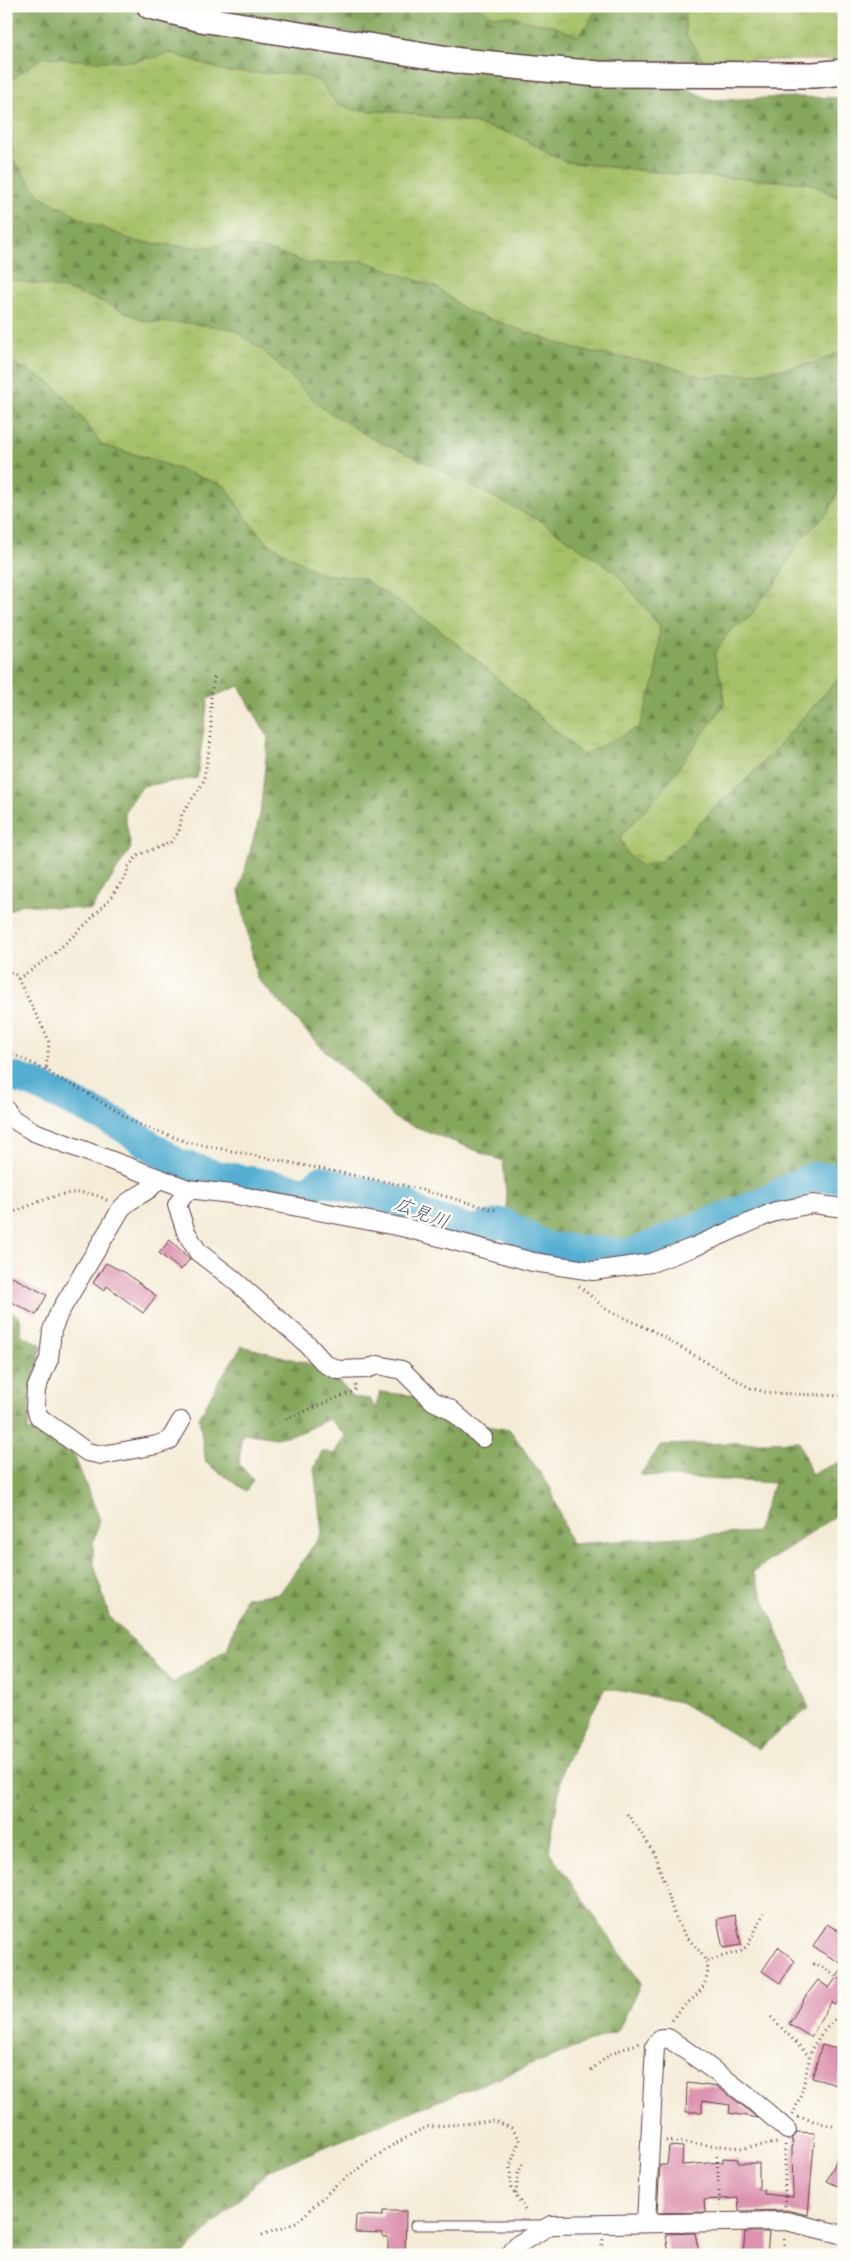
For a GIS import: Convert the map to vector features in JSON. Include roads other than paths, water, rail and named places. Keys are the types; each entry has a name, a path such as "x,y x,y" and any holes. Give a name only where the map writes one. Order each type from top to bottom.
{"street":[{"path":"150,6 201,19 461,61 598,74 814,75 844,72"},
{"path":"6,1109 11,1118 34,1132 188,1189 231,1194 406,1228 533,1262 593,1271 651,1263 694,1247 776,1211 813,1204 844,1208"},
{"path":"158,1178 150,1191 126,1202 59,1312 52,1330 50,1359 36,1389 35,1406 39,1417 87,1452 102,1455 148,1447 170,1440 181,1421"},
{"path":"188,1189 177,1205 186,1232 198,1252 240,1285 308,1345 324,1364 338,1370 366,1369 378,1365 402,1370 433,1401 450,1409 483,1438"},
{"path":"646,2223 649,2139 662,2042 730,2081 790,2122"},
{"path":"510,2255 517,2245 546,2225 786,2221 844,2235"}],"lane":[{"path":"416,2225 546,2225"}],"waterway":[{"name":"広見川","path":"6,1075 33,1083 118,1124 177,1163 216,1175 306,1191 322,1180 404,1203 423,1215 472,1230 503,1223 547,1247 630,1254 765,1201 812,1177 844,1178"}]}
